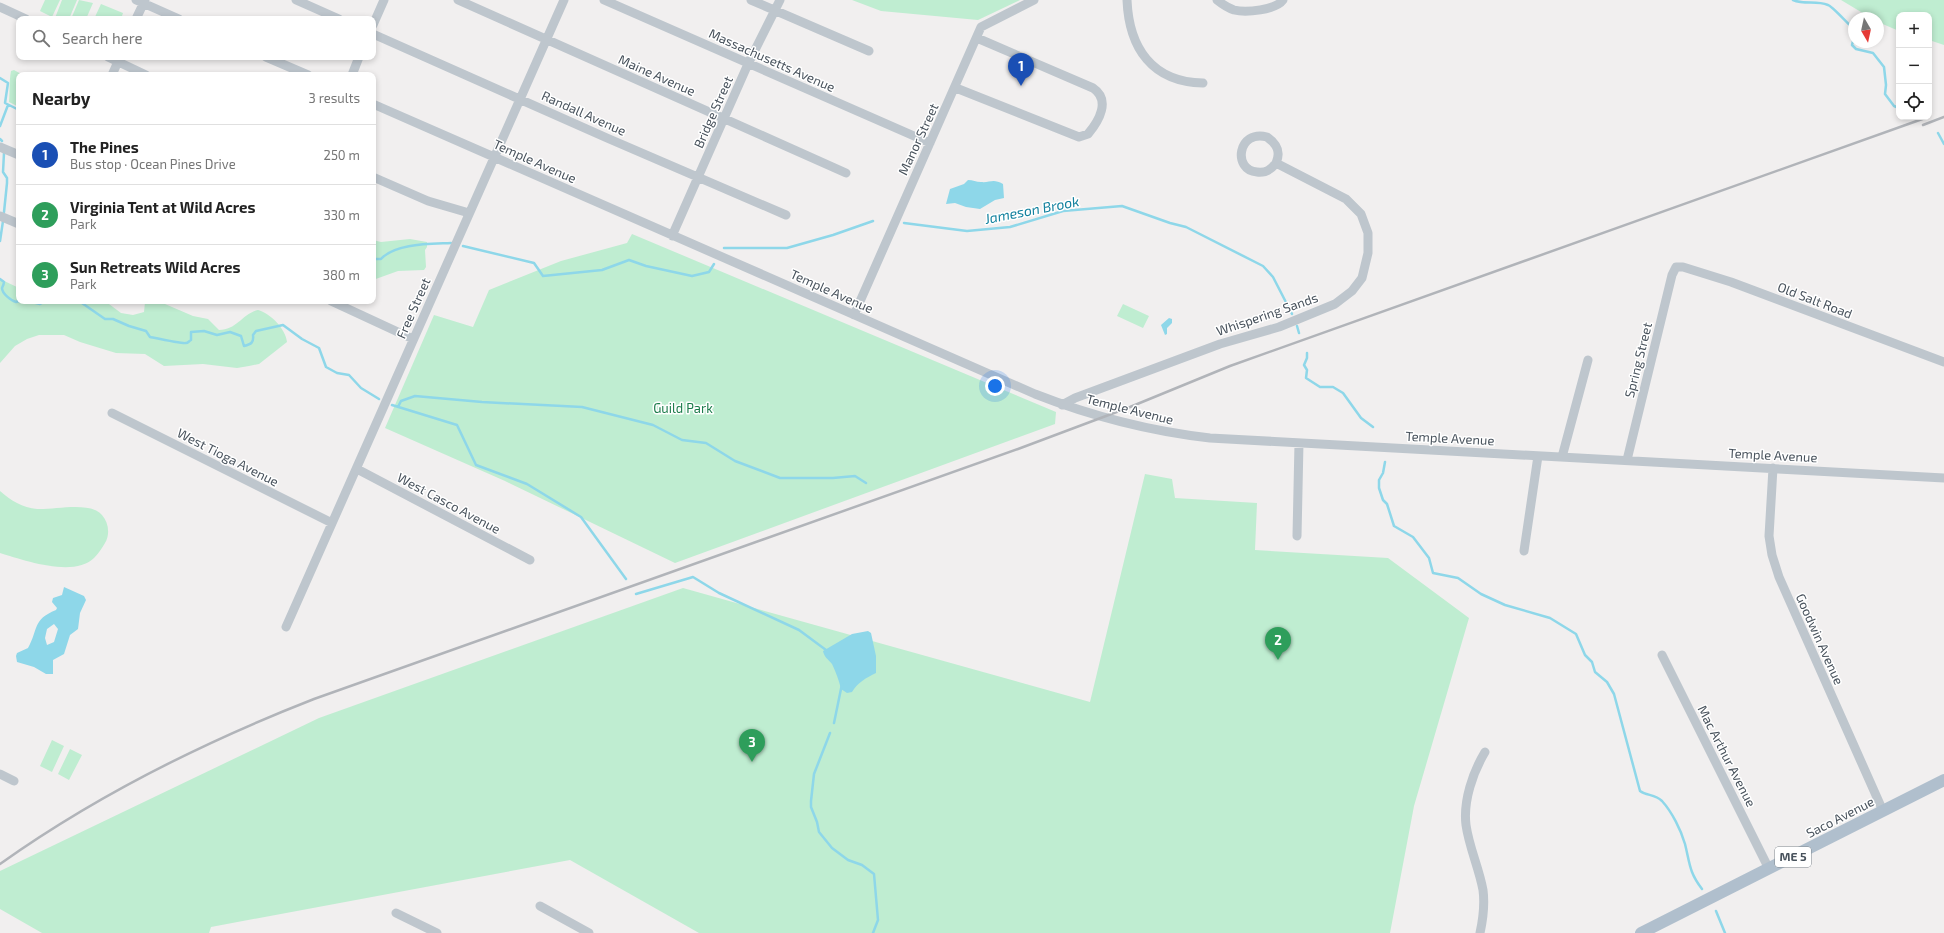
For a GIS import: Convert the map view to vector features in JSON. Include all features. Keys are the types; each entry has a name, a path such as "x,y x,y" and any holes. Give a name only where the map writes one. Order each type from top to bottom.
{"main road":[{"name":"Saco Avenue","path":"1641,933 1944,780"}],"street":[{"path":"296,0 332,16"},
{"path":"376,19 384,0"},
{"name":"Maine Avenue","path":"458,0 723,120 846,173"},
{"name":"Free Street","path":"286,627 564,0"},
{"name":"Massachusetts Avenue","path":"604,0 930,143"},
{"path":"751,0 827,31 869,51"},
{"name":"Bridge Street","path":"672,236 748,64 776,11 780,0"},
{"name":"Manor Street","path":"854,315 984,25 1034,0"},
{"path":"1127,0 1128,16 1133,37 1140,50 1153,66 1162,73 1174,79 1187,83 1203,83"},
{"path":"1218,0 1230,8 1243,11 1273,8 1280,5 1283,0"},
{"path":"137,16 141,1 173,16"},
{"path":"0,7 20,16"},
{"name":"Randall Avenue","path":"376,35 519,99 786,214"},
{"path":"956,88 1079,137 1088,134 1103,106 1102,98 1093,88 977,38"},
{"path":"113,72 119,60"},
{"path":"121,60 141,72"},
{"path":"273,60 301,72"},
{"path":"353,72 359,60"},
{"name":"Temple Avenue","path":"376,105 1035,394 1092,415 1171,433 1210,438 1944,478"},
{"path":"1254,136 1268,137 1277,146 1278,156 1276,163 1268,171 1263,173 1250,170 1243,162 1241,157 1242,146 1249,138 1254,136"},
{"path":"0,147 16,154"},
{"name":"Whispering Sands","path":"1062,404 1133,375 1220,344 1279,327 1335,304 1352,291 1362,278 1368,253 1368,233 1361,214 1353,205 1335,193 1276,163"},
{"path":"376,178 428,201 469,213"},
{"path":"0,216 16,223"},
{"name":"Old Salt Road","path":"1676,267 1683,267 1731,282 1944,362"},
{"name":"Spring Street","path":"1627,460 1672,275 1676,267"},
{"path":"337,304 413,339"},
{"path":"1562,457 1588,360"},
{"name":"West Tioga Avenue","path":"112,413 332,523"},
{"path":"1297,536 1299,443"},
{"path":"1524,551 1538,456"},
{"name":"Goodwin Avenue","path":"1773,468 1769,536 1772,555 1779,578 1883,811"},
{"name":"West Casco Avenue","path":"357,469 530,560"},
{"name":"Mac Arthur Avenue","path":"1662,655 1769,868"},
{"path":"1480,933 1483,910 1483,890 1466,825 1466,812 1473,778 1485,752"},
{"path":"0,774 14,781"},
{"path":"540,906 589,933"},
{"path":"396,913 437,933"}],"green space":[{"path":"45,0 60,0 52,16 40,11"},
{"path":"62,0 77,0 70,16 56,16"},
{"path":"79,0 93,3 87,16 72,16"},
{"path":"852,0 1020,0 978,20 881,11"},
{"path":"1841,0 1944,0 1944,45 1932,41 1932,12 1896,12 1896,30 1884,25 1884,12 1861,12"},
{"path":"101,4 123,13 122,16 95,16"},
{"path":"14,70 18,72 16,72 16,106 9,102 11,71"},
{"name":"Guild Park","path":"632,234 1056,412 1055,424 675,563 505,481 385,428 434,315 473,327 489,290 561,261 627,243"},
{"path":"410,239 427,242 427,247 425,250 426,267 424,270 398,271 376,279 376,241 381,242"},
{"path":"0,279 16,287 16,304 109,304 121,313 133,315 144,312 145,304 165,304 193,316 208,319 219,330 235,325 252,312 258,310 267,314 277,322 284,332 287,342 259,364 249,366 237,368 203,364 164,366 145,354 116,353 80,342 64,335 39,335 27,339 15,346 0,363"},
{"path":"1123,304 1149,316 1143,328 1117,316"},
{"path":"1145,474 1172,479 1175,498 1257,503 1255,550 1388,558 1469,618 1414,806 1390,933 699,933 570,860 211,927 209,933 42,933 0,909 0,871 319,718 683,588 1090,702"},
{"path":"0,491 17,503 27,507 44,509 81,507 90,508 97,511 102,515 106,522 108,529 107,540 94,558 85,564 74,567 48,566 0,553"},
{"path":"52,740 64,746 52,772 40,766"},
{"path":"70,749 82,755 69,780 58,774"}],"water":[{"path":"968,180 979,182 1000,182 1003,184 1004,198 995,200 980,209 966,207 955,203 946,204 950,189 964,184"},
{"path":"1169,318 1172,319 1172,323 1167,328 1167,334 1165,335 1161,325"},
{"path":"64,587 84,596 86,600 80,613 78,629 70,635 64,654 53,660 53,674 46,674 34,667 17,662 17,653 28,648 39,621 56,610 57,608 52,602 53,598 62,595","holes":["54,624 58,629 54,642 47,645 45,638 47,629"]},
{"path":"868,631 871,633 876,656 876,673 860,683 852,692 847,693 841,689 832,664 825,656 823,651 852,634"}],"waterway":[{"path":"1793,0 1828,5 1848,23"},
{"path":"1855,48 1873,53 1884,67 1886,85 1885,94 1896,107"},
{"path":"0,78 8,83 5,103 16,108"},
{"path":"0,126 8,105"},
{"path":"1938,133 1944,144"},
{"path":"4,153 3,172 7,178 7,183 4,212"},
{"name":"Jameson Brook","path":"904,223 967,231 1010,227 1063,211 1122,206 1186,227 1263,266 1273,277 1292,314"},
{"path":"0,241 3,221"},
{"path":"724,248 787,248 833,235 873,221"},
{"path":"376,259 381,259 387,254 404,247 424,244 451,243"},
{"path":"463,246 534,263 543,276 602,270 629,260 646,266 692,276 709,272 714,264"},
{"path":"0,279 4,282 2,290 5,295 16,302"},
{"path":"83,304 105,319 113,319 146,331 150,337 180,343 187,343 191,340 191,332 204,331 217,335 230,332 241,336 244,346 252,343 253,335 256,331 283,325 302,339 319,348 326,367 337,373 349,375 361,388 379,399"},
{"name":"Jameson Brook","path":"1297,326 1299,333"},
{"name":"Jameson Brook","path":"1307,353 1307,358 1304,365 1307,370 1306,378 1320,387 1333,387 1343,393 1361,418 1373,427"},
{"path":"398,407 401,401 415,396 482,402 582,407 653,425 682,440 706,443 735,461 780,478 833,478 855,476 866,483"},
{"path":"392,405 457,425 476,465 527,484 581,517 626,579"},
{"name":"Jameson Brook","path":"1385,462 1383,473 1379,480 1379,488 1383,500 1387,504 1394,526 1413,537 1429,558 1433,573 1458,578 1481,594 1505,605 1550,618 1576,634 1585,655 1592,662 1595,672 1607,682 1614,694 1640,791 1654,796 1662,801 1676,821 1685,844 1692,873 1702,889"},
{"path":"636,594 693,577 719,593 799,630 826,650"},
{"path":"834,723 842,684"},
{"path":"830,733 814,774 811,807 819,832 832,848 848,860 862,865 874,874 878,920 873,933"},
{"name":"Jameson Brook","path":"1716,911 1725,933"}],"railway":[{"path":"1923,125 1944,117"},
{"path":"0,864 75,815 152,772 232,733 314,699 1018,449 1130,407 1230,366 1920,120"}],"place":[{"name":"The Pines","path":"1021,86"},
{"name":"Virginia Tent at Wild Acres","path":"1278,660"},
{"name":"Sun Retreats Wild Acres","path":"752,762"}]}
